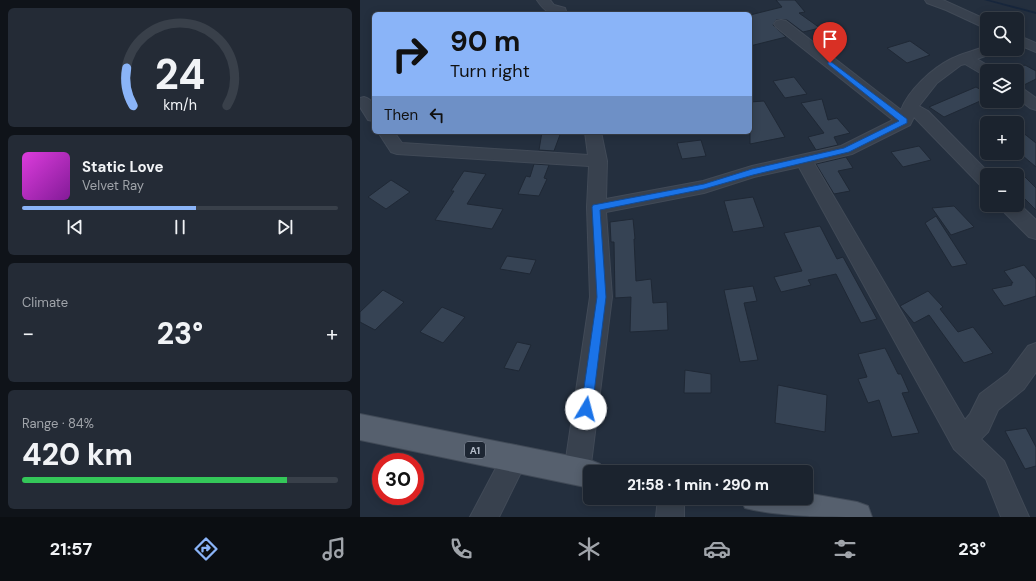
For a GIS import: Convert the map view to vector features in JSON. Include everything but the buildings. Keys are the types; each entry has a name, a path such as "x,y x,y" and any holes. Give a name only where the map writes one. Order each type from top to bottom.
{"main road":[{"name":"A1","path":"360,427 583,473"},
{"path":"793,505 857,517"}],"street":[{"path":"543,0 549,8 557,12"},
{"path":"560,12 570,0"},
{"path":"931,0 951,7 980,22"},
{"path":"781,24 907,114 922,115 980,175"},
{"path":"1024,42 1036,48"},
{"path":"596,207 704,187 752,172 846,150 907,114 922,90 942,72 957,62 980,54"},
{"path":"967,59 980,67"},
{"path":"1024,97 1036,105"},
{"path":"364,102 372,113"},
{"path":"387,134 397,148 598,161"},
{"path":"585,465 601,297 596,207 598,161 593,134"},
{"path":"804,161 963,440 995,470 1015,517"},
{"path":"1016,212 1036,232"},
{"path":"963,440 980,423 990,402 1016,381 1036,353"},
{"path":"484,517 515,458"},
{"path":"670,517 671,505"}],"waterway":[{"path":"986,0 1036,13"}],"route":[{"path":"586,409 601,297 596,207 704,187 752,172 846,150 904,121 830,63"}]}
